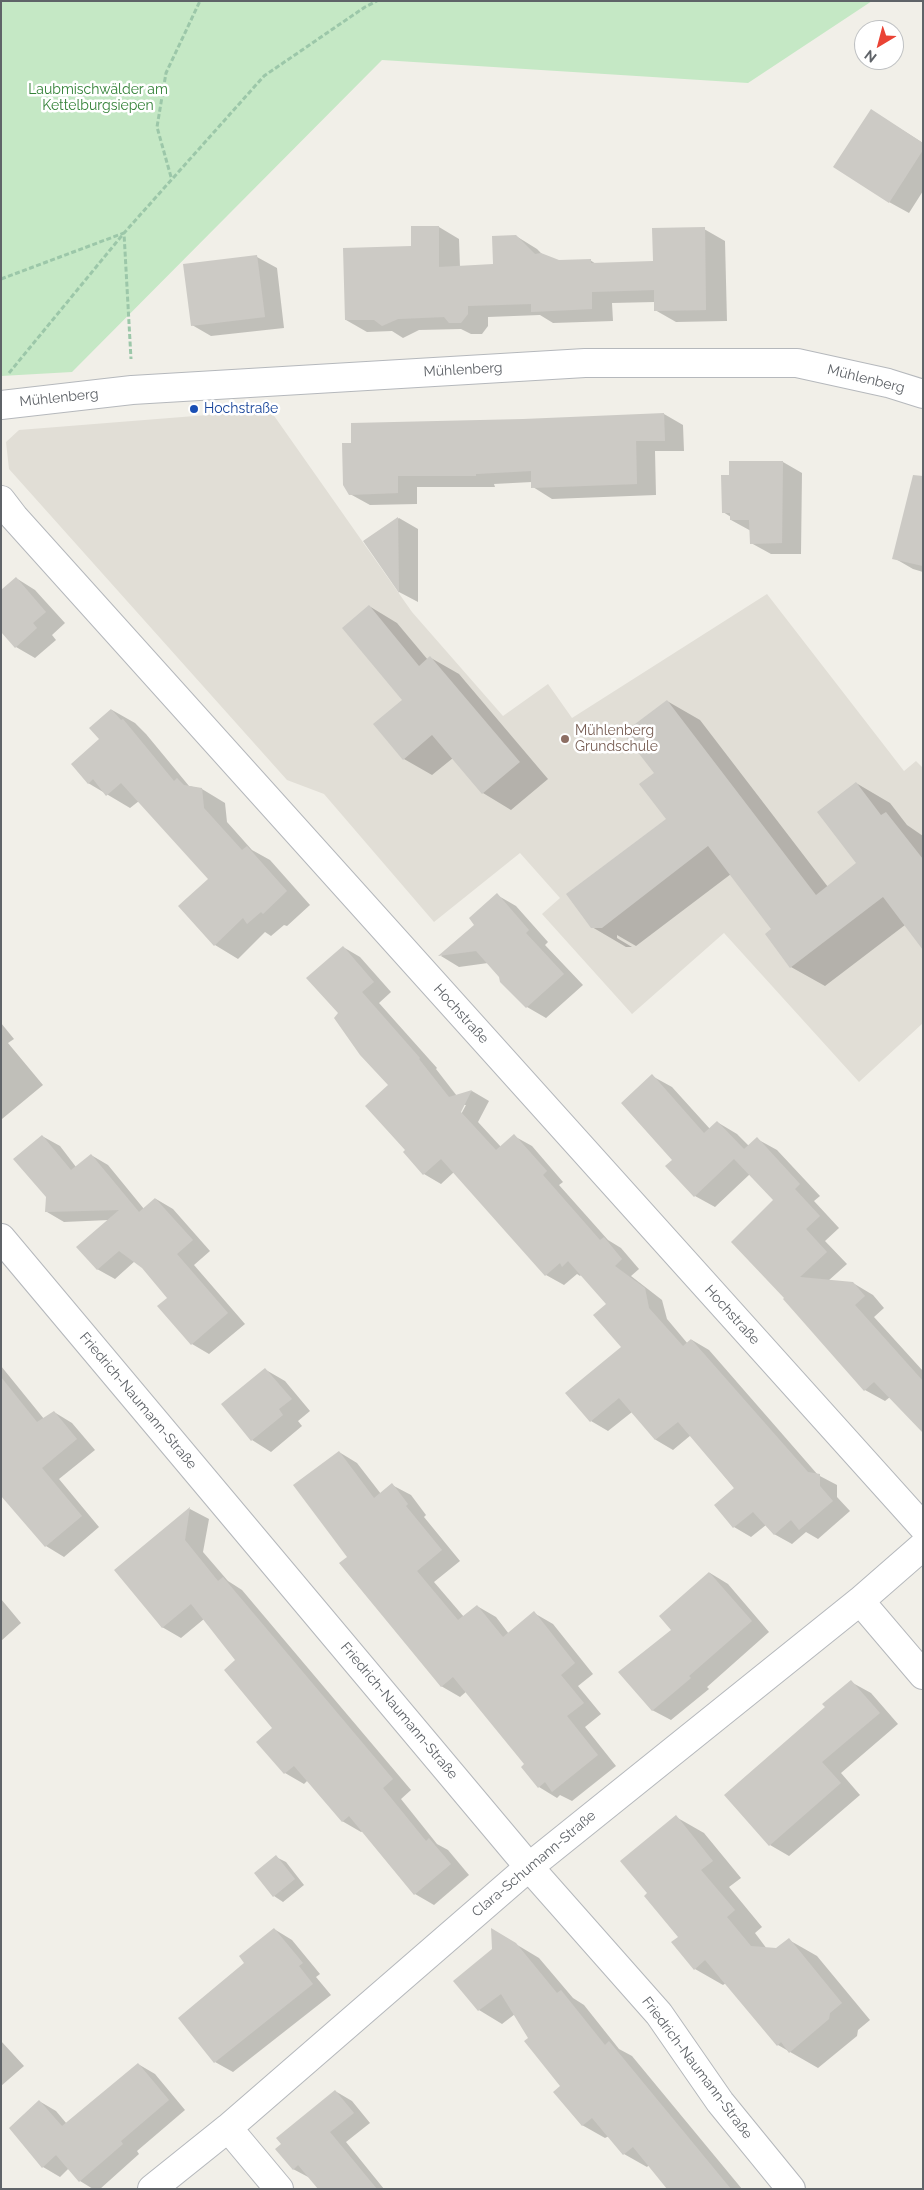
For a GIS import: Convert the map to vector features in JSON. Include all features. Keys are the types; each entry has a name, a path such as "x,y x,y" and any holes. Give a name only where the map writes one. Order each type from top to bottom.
{"street":[{"name":"Mühlenberg","path":"1,404 132,390 586,363 797,363 923,394"},
{"name":"Hochstraße","path":"1,500 14,517 923,1527"},
{"name":"Friedrich-Naumann-Straße","path":"1,1238 529,1867 659,2014 720,2102 791,2189"},
{"name":"Clara-Schumann-Straße","path":"152,2189 228,2128 529,1867 860,1601 923,1546"},
{"path":"860,1601 923,1675"},
{"path":"228,2128 279,2189"}],"path":[{"path":"172,178 157,127 166,73 200,1"},
{"path":"6,377 124,233 264,76 365,7 377,1"},
{"path":"1,279 124,233"},
{"path":"124,233 132,390"}],"shaded area":[{"name":"Mühlenberg Grundschule","path":"270,410 412,612 503,716 548,684 572,718 767,594 904,771 916,761 923,768 923,1023 859,1082 724,933 632,1014 542,914 560,898 520,853 434,922 324,794 287,780 9,469 6,442 19,430"}],"green space":[{"name":"Laubmischwälder am Kettelburgsiepen","path":"1,1 872,1 748,83 382,60 72,372 1,376"}],"building":[{"path":"871,109 923,143 923,150 889,203 833,167"},
{"path":"411,226 439,226 439,267 493,264 492,236 516,235 535,254 541,253 559,260 591,259 591,263 653,261 652,228 705,227 706,310 654,311 654,290 592,292 592,309 531,312 531,304 468,306 468,314 461,323 449,323 444,317 398,319 382,326 374,320 345,320 343,248 411,246"},
{"path":"257,255 265,317 191,326 183,264"},
{"path":"664,413 665,441 636,441 637,484 531,488 531,471 476,474 476,476 398,476 398,493 349,495 343,485 342,443 351,443 351,423"},
{"path":"729,461 783,461 782,543 750,544 749,520 730,520 730,513 722,513 721,475 729,475"},
{"path":"913,475 923,476 923,566 892,559"},
{"path":"398,517 399,593 363,541"},
{"path":"16,577 46,612 33,623 37,628 15,648 1,632 1,590"},
{"path":"369,605 419,666 430,656 520,762 482,794 432,735 403,760 373,724 402,700 342,628"},
{"path":"667,700 816,895 856,863 817,812 856,782 881,815 886,812 923,859 923,950 883,897 790,968 765,934 771,929 708,846 602,928 591,928 566,894 666,819 639,784 654,773 623,733"},
{"path":"111,709 121,720 123,719 174,781 177,778 184,785 202,788 204,808 242,850 247,846 287,891 263,914 261,912 247,924 243,918 214,946 178,906 208,879 121,783 106,796 93,779 88,784 71,764 99,739 89,728"},
{"path":"497,893 529,930 526,933 564,974 526,1008 500,982 499,977 476,951 438,956 474,925 469,918"},
{"path":"343,946 374,982 362,992 420,1058 449,1097 472,1090 461,1112 496,1150 514,1134 547,1171 543,1175 600,1240 604,1237 622,1259 615,1266 645,1288 649,1308 683,1346 691,1339 808,1472 820,1474 820,1486 833,1501 799,1530 791,1520 774,1535 753,1512 733,1528 714,1505 734,1488 678,1422 655,1440 619,1398 590,1422 565,1393 621,1347 593,1315 606,1304 568,1261 562,1267 560,1263 545,1276 441,1159 423,1175 403,1152 405,1150 365,1106 388,1085 360,1055 334,1018 338,1013 306,978"},
{"path":"652,1074 704,1133 717,1121 744,1149 757,1137 800,1184 795,1189 820,1216 806,1229 827,1252 800,1277 853,1282 865,1296 855,1305 923,1381 923,1433 874,1382 864,1391 784,1298 731,1242 773,1200 734,1159 694,1197 665,1166 672,1160 621,1103"},
{"path":"42,1135 71,1170 91,1154 139,1212 155,1198 193,1240 177,1254 228,1313 191,1345 157,1306 167,1298 142,1268 119,1251 97,1270 76,1247 119,1210 45,1212 46,1197 13,1159"},
{"path":"265,1368 292,1399 279,1409 283,1415 251,1441 221,1404"},
{"path":"1,1377 37,1422 54,1411 77,1439 42,1468 82,1516 45,1547 1,1496"},
{"path":"339,1451 374,1498 392,1483 408,1504 406,1506 442,1550 417,1571 458,1620 477,1605 503,1637 534,1611 575,1663 561,1675 584,1703 567,1716 598,1755 552,1792 545,1782 538,1788 521,1767 524,1764 453,1677 441,1687 339,1563 347,1557 293,1485"},
{"path":"190,1507 185,1540 218,1581 223,1577 393,1779 383,1788 426,1841 429,1838 451,1864 414,1895 349,1816 342,1822 294,1766 284,1774 256,1742 272,1728 224,1670 235,1660 191,1604 162,1628 114,1570"},
{"path":"709,1572 752,1621 689,1676 691,1678 652,1711 618,1672 671,1630 659,1616"},
{"path":"851,1680 880,1713 822,1762 841,1783 769,1846 724,1795 825,1707 822,1704"},
{"path":"676,1815 713,1861 701,1870 735,1910 727,1917 751,1946 776,1948 789,1938 842,2003 830,2013 829,2019 789,2053 781,2042 777,2046 705,1960 694,1970 671,1942 678,1937 644,1896 647,1893 620,1861"},
{"path":"276,1855 295,1879 273,1897 254,1873"},
{"path":"274,1928 303,1963 299,1966 313,1984 214,2063 178,2018 244,1963 239,1956"},
{"path":"491,1928 516,1943 557,1993 561,1990 605,2045 609,2041 731,2189 667,2189 633,2147 623,2155 592,2118 582,2126 553,2092 560,2086 524,2041 528,2038 501,1994 478,2011 453,1981 492,1949"},
{"path":"138,2063 169,2100 121,2141 123,2144 79,2182 56,2155 42,2168 9,2128 39,2100 62,2126"},
{"path":"335,2090 354,2113 330,2132 377,2189 318,2189 298,2165 293,2170 275,2149 281,2144 276,2138"}],"place":[{"name":"Hochstraße","path":"194,409"},
{"name":"Mühlenberg Grundschule","path":"565,739"}]}
